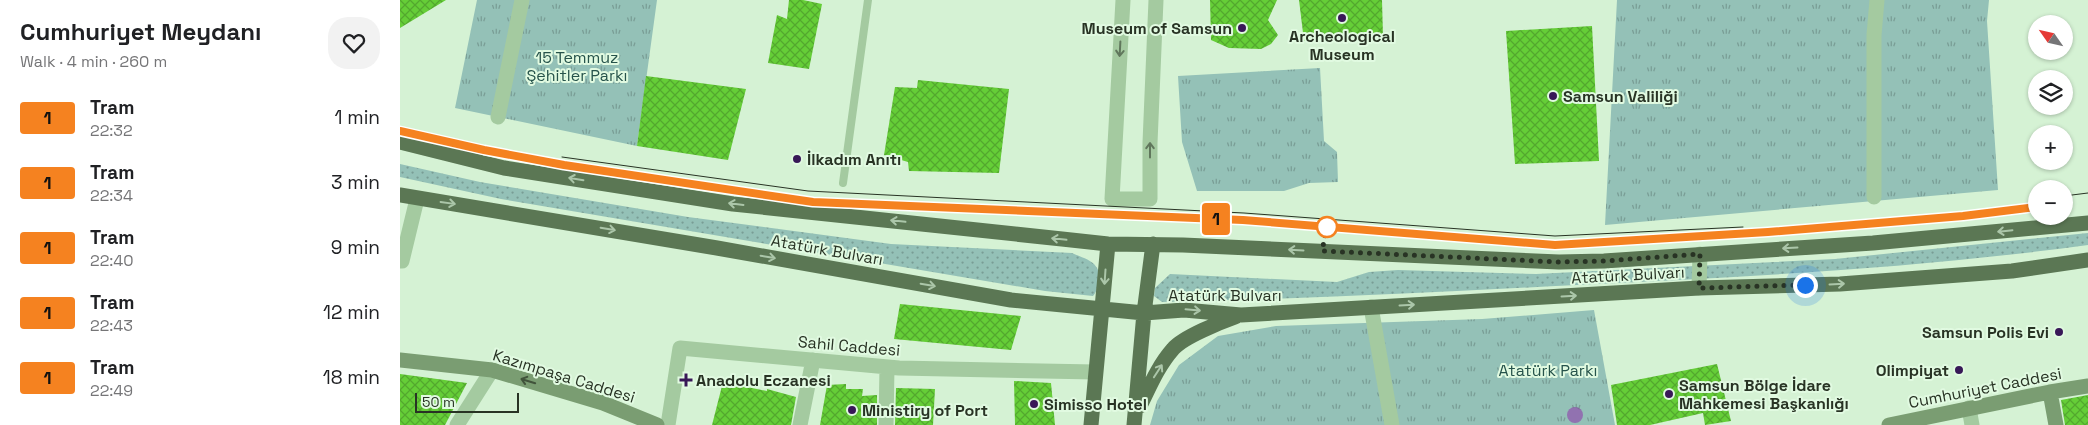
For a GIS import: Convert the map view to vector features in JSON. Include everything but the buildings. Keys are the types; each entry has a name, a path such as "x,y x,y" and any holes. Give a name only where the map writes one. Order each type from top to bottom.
{"main road":[{"name":"Atatürk Bulvarı","path":"400,142 504,168 733,204 1108,244 1153,244 1559,262 1604,261 1873,244 2088,223"},
{"name":"Atatürk Bulvarı","path":"400,195 1011,300 1144,313 1184,310 1241,315 1699,288 1840,284 2012,270 2088,260"},
{"path":"1091,425 1108,244"},
{"path":"1135,419 1144,313 1153,244"},
{"path":"1135,419 1155,373 1174,347 1216,324 1241,315"},
{"name":"Kazımpaşa Caddesi","path":"400,360 492,370 602,403 656,425"},
{"name":"Cumhuriyet Caddesi","path":"1889,425 2088,386"},
{"path":"2050,392 2056,425"}],"street":[{"path":"498,117 522,0"},
{"path":"1123,0 1112,199 1150,199 1150,143 1156,0"},
{"path":"1874,197 1874,35 1876,0"},
{"path":"401,263 417,199"},
{"path":"1699,288 1700,254"},
{"path":"1371,307 1392,425"},
{"name":"Sahil Caddesi","path":"668,425 680,348 887,367 1095,372"},
{"path":"800,425 813,360"},
{"path":"886,425 887,367"},
{"path":"457,425 492,370"},
{"path":"1969,408 1972,425"}],"lane":[{"path":"843,183 868,0"}],"green space":[{"name":"15 Temmuz Şehitler Parkı","path":"477,0 657,0 637,146 455,108"},
{"path":"1617,0 1989,0 1987,21 1998,190 1605,225"},
{"path":"1320,68 1324,141 1337,152 1338,182 1309,183 1284,191 1197,191 1182,142 1178,76"},
{"path":"400,164 480,182 688,217 891,244 1072,253 1094,264 1099,272 1099,280 1093,296 1045,291 501,199 400,177"},
{"path":"2088,233 2088,245 1961,260 1833,271 1318,297 1162,302 1154,296 1155,288 1170,274 1337,282 1369,272 1398,270 1536,274 1835,259"},
{"name":"Atatürk Parkı","path":"1594,310 1615,425 1150,425 1157,401 1179,365 1218,336 1276,326 1482,319"}],"water":[{"path":"1575,407 1581,409 1583,415 1581,421 1575,423 1569,421 1567,415 1569,409"}],"tram line":[{"path":"400,131 484,150 564,165 813,202 1243,220 1555,245 1769,233 1963,216 2028,208"},
{"name":"1","path":"400,131 484,150 564,165 813,202 1243,220 1555,245 1822,228 1963,216 2028,208"},
{"path":"562,157 808,191 1244,213 1555,236 1743,227"},
{"path":"2073,195 2088,193"}],"place":[{"name":"Archeological Museum","path":"1342,18"},
{"name":"Museum of Samsun","path":"1242,28"},
{"name":"Samsun Valiliği","path":"1553,96"},
{"name":"İlkadım Anıtı","path":"797,159"},
{"name":"Samsun Polis Evi","path":"2059,332"},
{"name":"Olimpiyat","path":"1959,370"},
{"name":"Anadolu Eczanesi","path":"686,380"},
{"name":"Samsun Bölge İdare Mahkemesi Başkanlığı","path":"1669,394"},
{"name":"Simisso Hotel","path":"1034,404"},
{"name":"Ministiry of Port","path":"852,410"}],"route":[{"path":"1327,227 1322,251 1559,262 1604,261 1700,254 1699,288 1805,285"}]}
